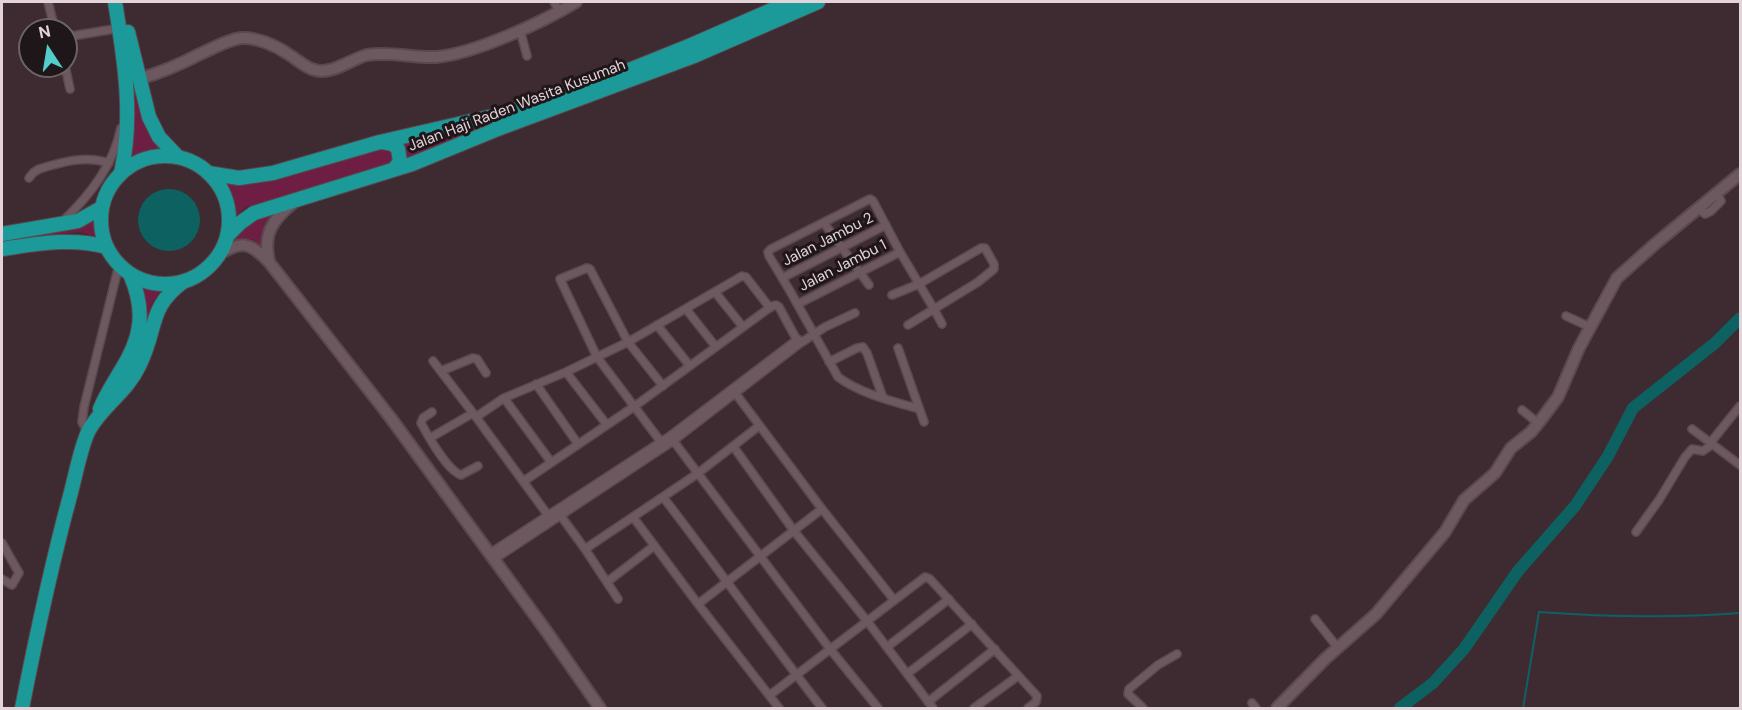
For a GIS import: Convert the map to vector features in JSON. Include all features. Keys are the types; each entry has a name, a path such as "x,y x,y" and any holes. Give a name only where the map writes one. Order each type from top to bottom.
{"highway":[{"path":"117,2 120,28 139,78 146,110 154,130 178,157"},
{"path":"117,2 128,50 128,125 121,173"},
{"name":"Jalan Haji Raden Wasita Kusumah","path":"208,173 239,178 259,176 380,142 502,114 692,51 790,2"},
{"name":"Jalan Haji Raden Wasita Kusumah","path":"227,236 254,213 393,171 818,2"},
{"path":"380,142 393,144 398,149 400,162 393,171"},
{"path":"99,414 106,395 131,354 137,339 140,311 137,294 124,269 110,254 100,225 101,208 110,187 121,173 134,164 155,156 178,157 194,163 208,173 219,186 226,202 229,219 227,236 218,255 209,266 198,275 184,281 166,284 147,281 124,269"},
{"path":"2,234 85,218 101,208"},
{"path":"2,249 72,241 107,247"},
{"path":"22,708 59,537 87,432 99,414 121,393 134,375 147,349 158,309 166,296 184,281"}],"street":[{"path":"48,2 53,18"},
{"path":"139,78 177,65 239,38 261,41 275,46 307,67 322,71 368,55 388,54 416,57 448,55 480,46 520,30 556,6 576,2"},
{"path":"78,35 120,28"},
{"path":"520,30 527,56"},
{"path":"68,78 70,89"},
{"path":"58,225 81,204 109,163 118,141 127,103"},
{"path":"29,178 39,169 82,159 109,163"},
{"path":"1278,708 1336,646 1376,614 1444,532 1464,500 1495,473 1510,448 1538,423 1558,397 1579,348 1617,278 1740,174"},
{"path":"269,262 266,243 270,229 279,216 300,198"},
{"path":"919,409 883,398 841,379 829,362 768,253 771,249 872,199 942,324"},
{"path":"825,223 869,285"},
{"name":"Jalan Jambu 2","path":"782,278 886,225"},
{"path":"218,255 237,245 248,245 258,250 269,262 390,417 600,708"},
{"path":"892,295 919,284 981,248 984,248 994,264 994,269 978,282 908,325"},
{"name":"Jalan Jambu 1","path":"798,304 900,252"},
{"path":"87,432 82,420 84,408 124,269"},
{"path":"661,442 597,357 560,281 561,278 590,269 628,342 663,386"},
{"path":"430,438 504,398 566,372 628,342 744,276 770,308"},
{"path":"715,292 743,327"},
{"path":"524,481 635,406 774,305 779,307 798,342"},
{"path":"686,309 716,347"},
{"path":"558,513 671,438 798,342 855,313"},
{"path":"1566,316 1590,327"},
{"path":"657,325 690,366"},
{"path":"829,362 863,347 883,398"},
{"path":"898,348 924,422"},
{"path":"441,371 473,358 477,359 486,373"},
{"path":"433,361 551,518"},
{"path":"566,372 607,424"},
{"path":"536,384 578,444"},
{"path":"733,391 894,600"},
{"path":"504,398 551,462"},
{"path":"1636,532 1685,457 1692,449 1703,451 1712,443 1740,406"},
{"path":"1522,410 1538,423"},
{"path":"432,412 421,421 430,438 458,475 478,466"},
{"path":"585,549 697,474 759,426"},
{"path":"1692,429 1740,465"},
{"path":"491,557 661,442 671,438"},
{"path":"671,438 830,649 878,708"},
{"path":"733,446 794,531 931,705 995,649"},
{"path":"663,497 822,708"},
{"path":"698,603 822,509"},
{"path":"558,513 618,599"},
{"path":"633,517 779,708"},
{"path":"2,543 19,573 12,585 2,579"},
{"path":"607,582 654,546"},
{"path":"770,695 925,577 930,579 1037,696 1036,702 1028,708"},
{"path":"887,647 949,600"},
{"path":"1315,619 1336,646"},
{"path":"907,674 972,624"},
{"path":"1143,708 1128,694 1129,689 1158,665 1177,654"},
{"path":"974,708 1018,676"}],"shaded area":[{"path":"128,54 144,125 168,151 148,153 129,161 134,125 134,99"},
{"path":"501,121 405,165 406,153 401,144"},
{"path":"389,144 396,148 394,165 246,207 233,219 234,199 224,182"},
{"path":"277,208 266,226 263,248 251,239 233,239 244,219"},
{"path":"97,216 98,237 79,232 2,243 2,237"},
{"path":"139,283 164,288 152,303 138,355 127,375 111,388 136,348 146,302"}],"water":[{"path":"163,189 175,189 191,198 198,208 200,220 198,232 191,242 175,251 163,251 152,246 143,237 138,226 138,214 143,203 152,194"}],"waterway":[{"path":"1400,708 1433,683 1464,649 1518,571 1575,506 1608,456 1633,408 1715,343 1740,318"},
{"path":"1523,708 1539,612 1640,616 1740,613"}]}
